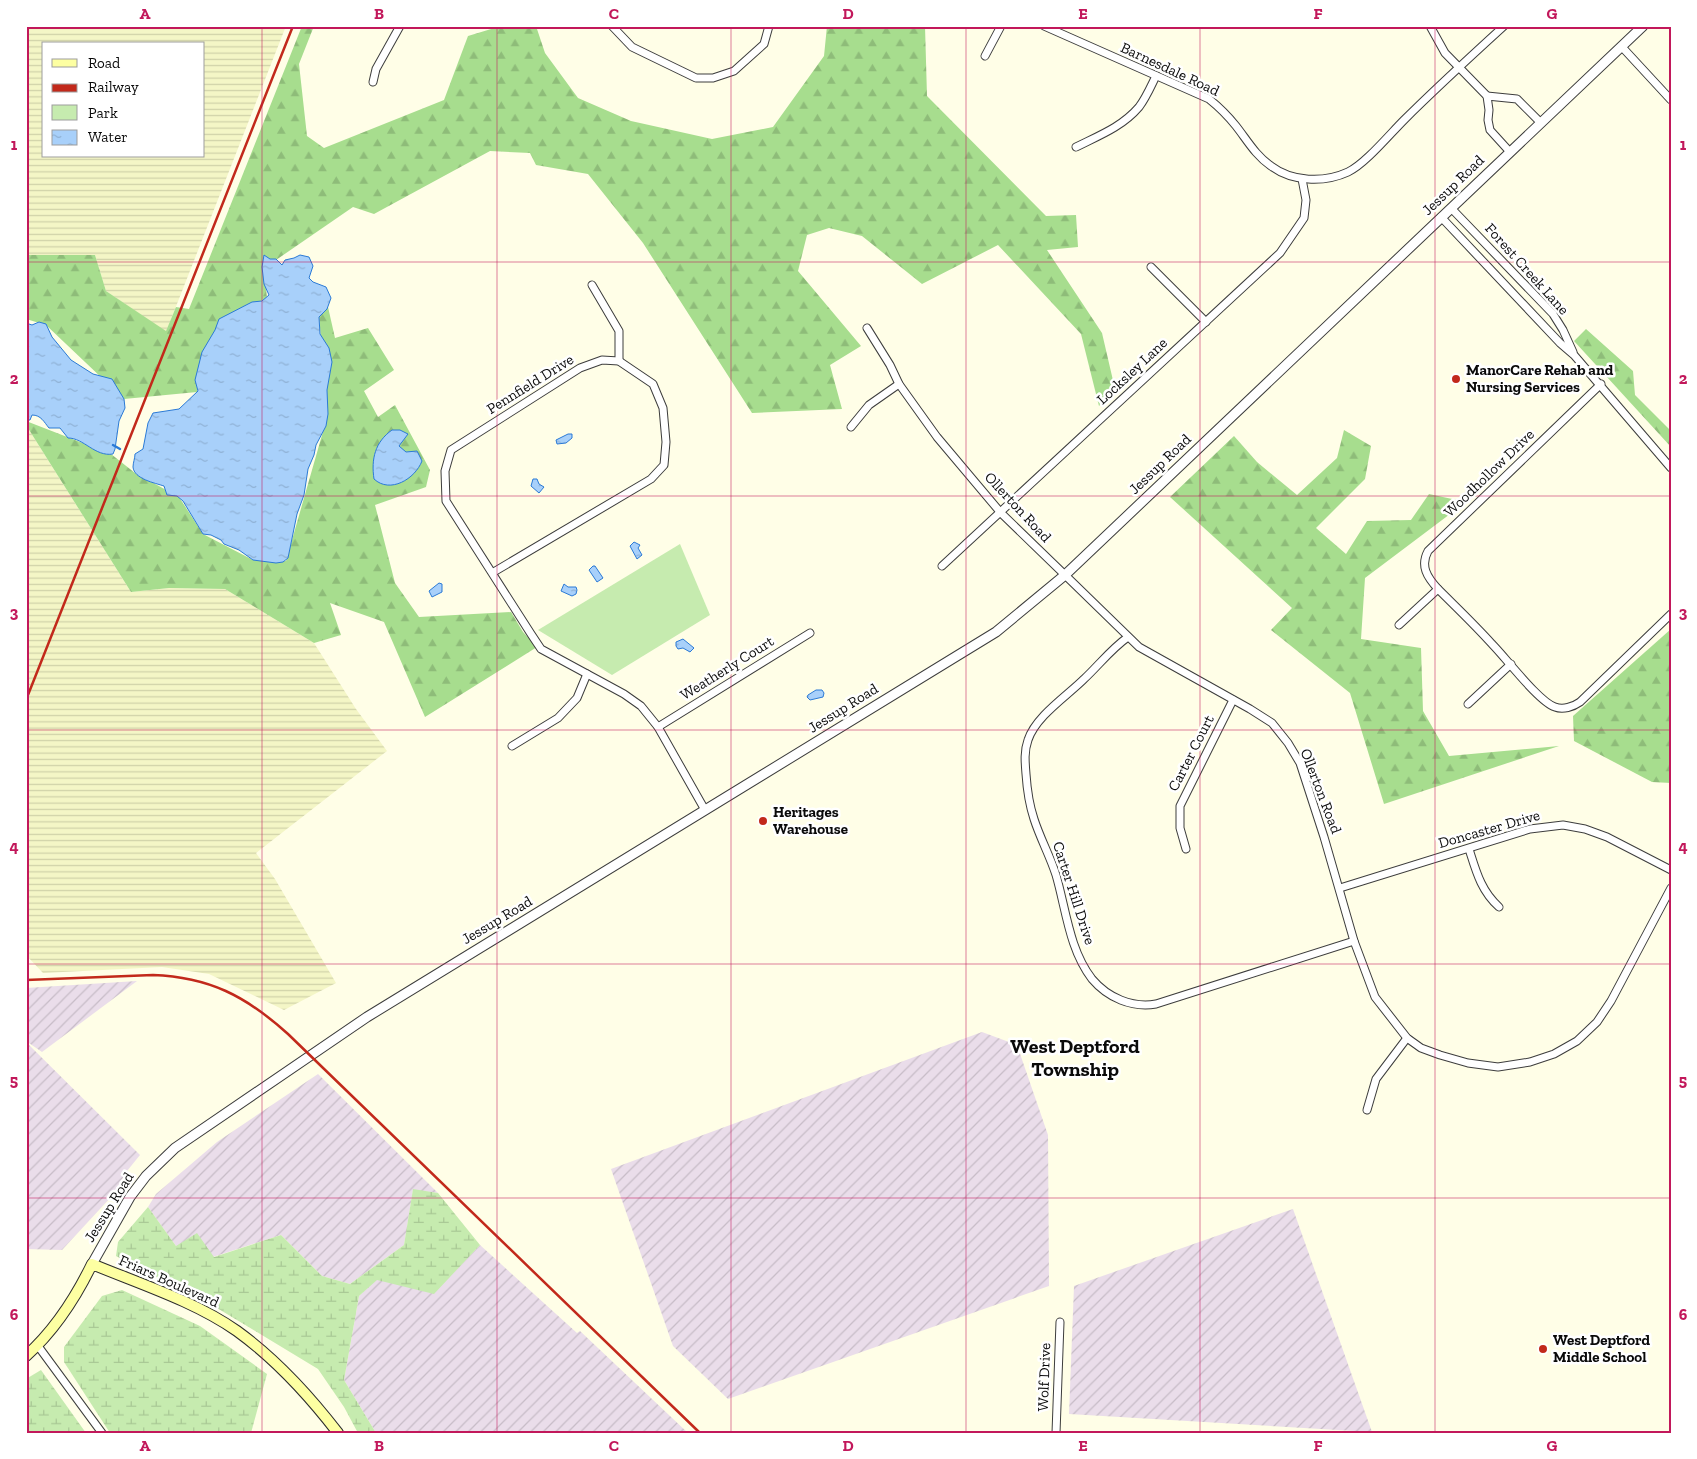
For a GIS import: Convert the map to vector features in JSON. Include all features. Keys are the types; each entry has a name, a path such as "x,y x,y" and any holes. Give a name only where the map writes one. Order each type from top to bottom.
{"main road":[{"name":"Jessup Road","path":"26,1356 38,1346 62,1318 92,1264"},
{"name":"Friars Boulevard","path":"92,1264 191,1305 236,1331 281,1367 311,1398 338,1433"}],"street":[{"path":"373,82 376,68 400,26"},
{"path":"612,26 632,47 696,78 713,78 734,70 764,44 769,26"},
{"path":"985,56 1001,26"},
{"name":"Barnesdale Road","path":"1044,26 1209,99 1222,110 1257,154 1272,167 1302,179 1327,178 1350,171 1363,161 1504,26"},
{"path":"1430,26 1446,53 1487,96 1490,130 1510,152"},
{"name":"Jessup Road","path":"92,1264 113,1225 146,1176 175,1148 367,1017 996,632 1064,575 1643,26"},
{"path":"1622,47 1671,100"},
{"path":"1076,147 1115,128 1129,118 1140,106 1156,76"},
{"path":"1487,96 1517,99 1541,123"},
{"name":"Locksley Lane","path":"942,566 1280,253 1304,218 1306,200 1302,179"},
{"name":"Forest Creek Lane","path":"1451,208 1553,314 1563,330 1574,355"},
{"name":"Forest Creek Lane","path":"1441,217 1601,384 1671,468"},
{"path":"1151,267 1206,322"},
{"path":"492,573 651,479 664,465 666,442 663,408 653,384 619,362 619,331 592,286"},
{"name":"Ollerton Road","path":"866,328 890,365 899,384 937,437 1001,512 1064,575 1139,647 1250,708 1272,723 1288,743 1300,763 1340,888 1354,942 1375,997 1407,1038 1421,1048 1468,1063 1498,1067 1530,1062 1554,1054 1577,1042 1598,1022 1611,1001 1671,888"},
{"name":"Pennfield Drive","path":"619,362 602,360 580,368 451,450 445,471 446,501 542,649 624,694 641,706 658,727 705,810"},
{"path":"851,427 870,405 899,384"},
{"name":"Woodhollow Drive","path":"1601,384 1428,551 1425,557 1425,572 1438,589 1549,704 1560,708 1574,706 1671,614"},
{"path":"1399,625 1438,589"},
{"name":"Weatherly Court","path":"658,727 810,633"},
{"name":"Carter Hill Drive","path":"1128,637 1113,648 1085,678 1054,705 1034,729 1028,738 1026,747 1027,788 1034,818 1056,876 1076,950 1092,978 1114,998 1145,1006 1354,942"},
{"path":"1468,704 1511,664"},
{"path":"512,746 560,716 577,698 587,674"},
{"name":"Carter Court","path":"1186,849 1180,828 1180,806 1233,700"},
{"name":"Doncaster Drive","path":"1340,888 1530,829 1563,826 1585,829 1607,837 1671,870"},
{"path":"1469,849 1485,892 1499,907"},
{"path":"1367,1110 1376,1079 1407,1038"},
{"name":"Wolf Drive","path":"1056,1433 1060,1322"},
{"path":"38,1346 102,1433"}],"shaded area":[{"path":"137,981 42,1052 26,1041 26,988"},
{"path":"982,1032 1017,1045 1048,1135 1049,1286 728,1399 673,1346 611,1169"},
{"path":"26,1042 140,1155 127,1171 112,1196 62,1250 26,1249"},
{"path":"318,1074 438,1193 413,1190 404,1245 350,1284 322,1276 281,1235 213,1257 176,1246 148,1207 156,1194 217,1142"},
{"path":"1293,1209 1372,1432 1069,1414 1074,1286"},
{"path":"480,1245 577,1333 580,1331 688,1433 376,1433 344,1380 359,1296 377,1279 434,1293"}],"green space":[{"path":"26,26 286,26 166,332 106,291 95,255 26,255"},
{"path":"302,26 314,26 299,64 307,136 324,148 444,100 468,36 501,26 536,26 545,53 578,98 631,121 712,139 773,127 824,56 827,26 925,26 927,96 1046,216 1076,215 1078,247 1047,250 1102,333 1115,389 1099,406 1081,334 998,245 922,284 862,236 829,228 807,235 798,271 861,346 830,365 842,409 752,413 643,243 588,174 536,165 530,153 490,151 374,214 353,207 276,260 263,259 267,298 219,320 197,392 124,399 46,325 26,319 26,255 95,255 106,291 166,331 176,307 189,309"},
{"path":"328,307 335,338 368,328 394,370 364,391 378,417 395,405 430,470 426,487 375,505 395,583 419,617 511,612 523,632 537,647 425,717 384,622 330,603 341,635 314,643 225,589 169,588 131,592 26,425 26,421 111,454 135,473 179,497 203,534 253,560 286,561 328,414 319,317"},
{"path":"1586,329 1633,371 1635,395 1671,431 1671,447 1574,341"},
{"path":"26,425 131,592 169,588 225,589 314,643 356,709 387,751 256,853 275,879 336,983 284,1010 209,974 162,967 43,973 26,955"},
{"path":"1344,430 1371,446 1365,479 1316,528 1346,554 1367,521 1411,520 1429,494 1466,502 1365,578 1361,639 1421,648 1423,711 1449,756 1559,746 1384,804 1350,693 1271,630 1292,608 1170,497 1234,436 1257,462 1297,495 1337,458"},
{"path":"680,544 710,615 612,675 538,630"},
{"path":"1671,629 1671,783 1652,782 1574,741 1573,716"},
{"path":"413,1189 438,1193 480,1245 434,1294 377,1280 359,1296 344,1380 376,1433 358,1433 344,1407 318,1369 217,1308 116,1256 118,1242 148,1207 176,1246 197,1233 214,1257 281,1235 322,1276 350,1284 404,1245"},
{"path":"122,1290 200,1326 267,1374 251,1433 110,1433 64,1362 64,1347 102,1296"},
{"path":"41,1370 86,1433 26,1433 26,1379"}],"water":[{"path":"264,255 270,259 276,259 282,265 285,260 300,255 309,257 313,266 309,278 313,282 326,287 331,298 327,309 319,317 320,334 329,348 332,362 327,390 328,414 326,426 316,445 308,469 304,495 297,514 288,558 283,562 276,563 253,560 239,550 224,544 221,540 211,535 203,534 183,501 177,496 167,495 164,486 150,482 137,475 133,467 135,454 143,449 148,423 153,413 179,409 198,391 195,380 202,352 219,319 252,302 262,301 269,295 264,284 262,267"},
{"path":"39,322 46,324 52,337 71,360 93,374 112,379 124,399 125,408 119,421 113,454 101,453 79,441 68,438 60,428 49,428 38,416 32,415 30,420 26,420 26,323 32,325"},
{"path":"392,430 400,430 408,434 399,446 406,452 417,451 422,461 419,468 408,479 394,485 387,485 374,479 373,465 378,446"},
{"path":"572,434 572,438 566,443 557,444 556,440"},
{"path":"533,479 537,479 539,484 544,487 539,493 531,486"},
{"path":"634,542 640,545 638,548 642,555 637,559 630,546"},
{"path":"595,566 603,578 597,582 589,570"},
{"path":"439,583 442,584 442,592 432,597 429,591"},
{"path":"564,584 568,587 576,587 576,594 572,596 561,591"},
{"path":"683,639 694,648 690,652 683,648 678,649 676,646 676,642"},
{"path":"816,690 822,690 824,693 823,697 810,700 807,697 808,695"}],"waterway":[{"path":"113,445 120,449"}],"railway":[{"path":"26,700 293,26"},
{"path":"26,980 153,975 173,977 192,980 226,991 257,1009 288,1034 700,1433"}],"place":[{"name":"ManorCare Rehab and Nursing Services","path":"1456,379"},
{"name":"Heritages Warehouse","path":"763,821"},
{"name":"West Deptford Middle School","path":"1543,1349"}],"district":[{"name":"West Deptford Township","path":"1075,1058"}]}
